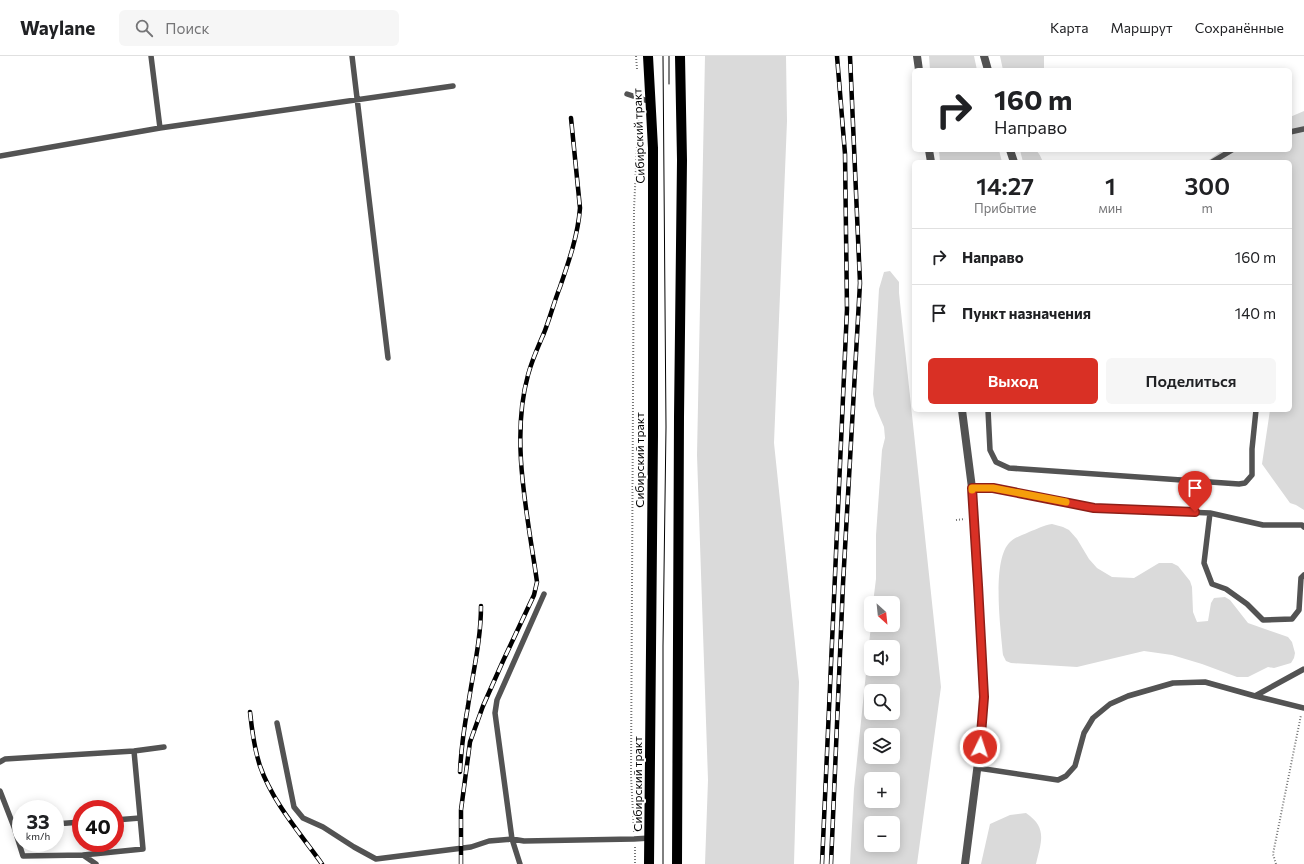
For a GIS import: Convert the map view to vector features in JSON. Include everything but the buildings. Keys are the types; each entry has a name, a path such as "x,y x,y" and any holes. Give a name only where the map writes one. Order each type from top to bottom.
{"main road":[{"name":"Сибирский тракт","path":"648,56 653,148 653,372 649,864"},
{"path":"677,864 682,160 680,56"}],"street":[{"path":"917,56 919,68"},
{"path":"984,56 987,68"},
{"path":"962,412 972,488 984,697 978,768 965,864"}],"lane":[{"path":"151,56 160,128"},
{"path":"352,56 356,100 388,358"},
{"path":"0,156 160,128 453,86"},
{"path":"627,94 651,102"},
{"path":"1292,132 1304,129"},
{"path":"1215,160 1229,152"},
{"path":"988,412 990,450 996,462 1009,468 1239,484 1245,483 1252,475 1252,449 1256,412"},
{"path":"972,488 993,488 1094,508 1210,513 1263,525 1302,525 1304,527"},
{"path":"1210,513 1204,563 1212,584 1226,589 1247,604 1264,620 1292,619 1299,610 1301,578 1304,575"},
{"path":"520,864 512,839 495,713 497,700 544,594"},
{"path":"1255,696 1304,669"},
{"path":"978,768 1058,780 1066,776 1075,766 1084,733 1093,718 1110,704 1128,696 1173,683 1205,682 1303,708"},
{"path":"276,723 294,807 303,818 323,827 376,859 471,848 489,841 512,839 524,841 650,838"},
{"path":"0,762 5,759 164,748"},
{"path":"22,852 23,856 83,855 143,849 134,751"},
{"path":"0,791 12,822"},
{"path":"124,819 140,818"},
{"path":"83,855 96,864"}],"path":[{"path":"636,56 637,70"},
{"path":"635,864 631,776 634,208 640,99"},
{"path":"956,520 966,518"},
{"path":"1276,864 1273,854 1303,708"}],"shaded area":[{"path":"705,56 786,56 787,121 774,443 799,682 794,864 705,864 708,780 697,455"},
{"path":"929,56 974,56 977,68 930,68"},
{"path":"1000,56 1044,56 1044,68 1003,68"},
{"path":"1304,111 1304,510 1290,503 1262,464 1270,412 1292,412 1292,160 1209,160 1220,152 1292,152 1292,116"},
{"path":"939,152 1000,152 1002,160 940,160"},
{"path":"1020,152 1037,152 1042,160 1022,160"},
{"path":"890,271 899,282 941,687 917,864 850,864 854,789 864,693 864,720 900,720 900,684 865,684 866,676 900,676 900,640 869,640 870,632 900,632 900,596 874,596 876,579 876,535 882,450 885,438 884,427 875,406 873,394 879,289 884,272"},
{"path":"1052,524 1069,530 1097,568 1112,577 1134,578 1159,563 1172,563 1178,566 1190,581 1192,587 1193,612 1197,622 1208,621 1211,603 1214,598 1225,597 1230,600 1248,623 1288,637 1292,642 1295,653 1294,658 1291,663 1274,668 1268,667 1248,677 1237,677 1172,655 1144,651 1077,667 1011,663 1006,661 1003,655 999,613 999,579 1004,551 1010,542 1019,536 1040,527"},
{"path":"1026,813 1038,824 1040,830 1041,842 1036,864 981,864 990,824 1010,815"}],"tram line":[{"path":"663,56 666,427 663,646 663,864"},
{"path":"669,56 669,84"}],"railway":[{"path":"822,864 847,309 845,154 837,56"},
{"path":"831,864 843,584 860,283 850,56"},
{"path":"461,864 461,810 470,742 483,706 534,595 537,582 522,478 521,426 523,400 528,375 573,248 577,228 580,208 571,118"},
{"path":"460,772 464,731 478,644 481,606"},
{"path":"250,712 256,753 265,780 288,817 322,864"}],"slow traffic":[{"path":"972,490 972,488 993,488 1066,502"}],"route":[{"path":"980,747 984,697 972,488 993,488 1094,508 1195,512"}]}
